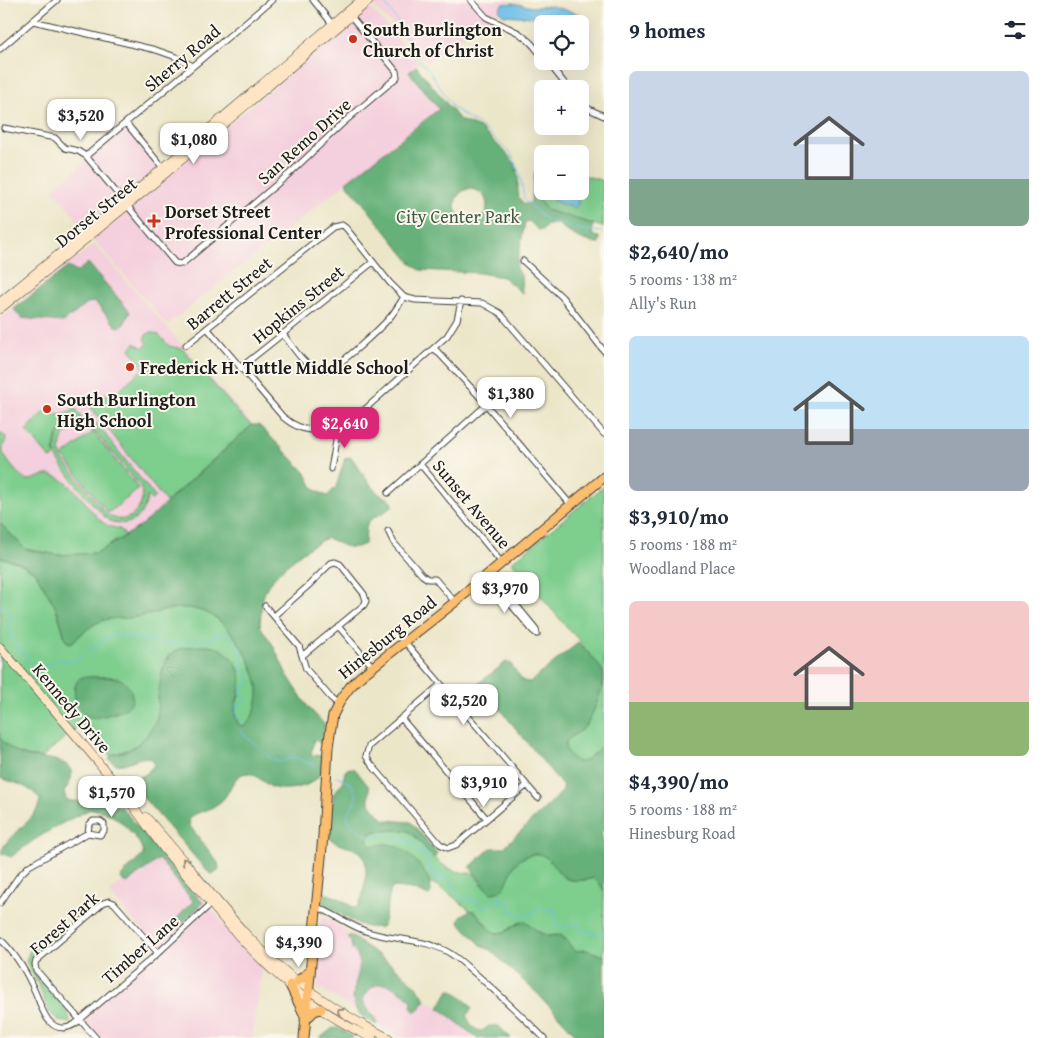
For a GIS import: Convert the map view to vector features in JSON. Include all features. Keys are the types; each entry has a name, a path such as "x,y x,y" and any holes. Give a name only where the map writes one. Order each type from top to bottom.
{"main road":[{"name":"Dorset Street","path":"0,309 335,27 361,0"},
{"name":"Dorset Street","path":"349,14 370,0"},
{"name":"Dorset Street","path":"0,302 125,204 164,168 335,27"},
{"name":"Hinesburg Road","path":"304,1038 309,972 317,907 328,748 332,721 338,704 350,687 373,667 455,602 604,478"},
{"name":"Kennedy Drive","path":"0,646 120,790 171,845 214,901 294,983 307,999 344,1023 372,1038"},
{"path":"309,972 294,983 306,1019 321,1009"},
{"name":"Kennedy Drive","path":"294,983 308,989 346,1015 389,1038"}],"street":[{"path":"0,48 57,0"},
{"name":"Sherry Road","path":"86,156 272,0"},
{"path":"312,0 335,27"},
{"path":"471,0 486,17 519,33 534,47"},
{"name":"San Remo Drive","path":"125,204 176,264 184,263 398,77 396,71 349,14"},
{"path":"32,20 156,50 176,56 193,66"},
{"path":"553,70 562,80"},
{"path":"589,109 604,116"},
{"path":"126,123 164,168"},
{"path":"4,128 55,138 65,148 78,151 86,156 125,204"},
{"name":"Barrett Street","path":"186,345 336,225 342,225 346,228 390,284 404,297"},
{"path":"523,261 562,297 604,351"},
{"name":"Hopkins Street","path":"240,368 373,262"},
{"path":"283,334 307,363 318,369 327,370 338,364 384,324 404,297 415,300 482,303 500,313 604,434"},
{"path":"207,328 280,414 290,423 310,431 335,429 355,418 445,339 458,315 461,301"},
{"path":"434,348 486,405 571,505"},
{"path":"388,493 486,405"},
{"path":"331,469 336,443 335,429"},
{"name":"Sunset Avenue","path":"420,464 502,562"},
{"path":"388,531 394,543 422,575 428,579 435,579 455,602"},
{"path":"274,616 331,563 337,562 366,599 364,605 302,656"},
{"path":"488,574 536,629 538,634 533,631 488,574"},
{"path":"266,606 298,644 306,669 338,704"},
{"path":"338,626 373,667"},
{"path":"405,642 538,798"},
{"path":"441,684 369,746 366,756 371,764 440,844 448,848 456,845 527,785"},
{"path":"401,718 487,819"},
{"path":"0,903 25,869 88,833"},
{"name":"Forest Park","path":"80,1019 37,972 34,964 96,909 107,901 114,903 158,953"},
{"name":"Timber Lane","path":"80,1019 158,953 214,901"},
{"path":"317,907 332,912 350,924 364,930 435,947 450,953 495,990 544,1038"},
{"path":"0,939 10,949 26,975 50,1022 59,1027 66,1028 80,1019 96,1038"}],"shaded area":[{"path":"369,0 511,0 427,63"},
{"path":"369,6 419,63 409,72 439,109 167,325 93,239"},
{"path":"126,128 158,168 85,228 53,189"},
{"path":"94,244 252,425 142,525 111,545 7,529 0,523 0,319"},
{"path":"159,848 262,968 252,1038 90,1038 75,1020 158,949 110,893"},
{"path":"324,915 350,935 348,938 352,949 357,953 359,977 353,986 352,995 356,1011 315,985 321,916"},
{"path":"385,983 402,992 412,1001 411,1007 418,1010 426,1000 477,1038 405,1038 376,1025 377,1021 363,1000 369,989"}],"green space":[{"name":"City Center Park","path":"416,66 460,120 480,128 515,164 518,177 518,196 523,204 528,204 531,201 534,179 534,200 539,200 546,210 593,224 592,234 600,238 599,244 576,237 557,223 550,223 542,230 538,230 529,221 525,222 516,269 521,275 522,293 503,277 480,273 420,270 411,263 346,182 439,109 409,72","holes":["467,189 476,190 483,195 487,207 486,212 478,219 471,221 458,215 455,201 459,194"]},
{"path":"589,177 604,181 603,227 546,210 539,200 589,200"},
{"path":"88,263 130,312 124,324 119,327 116,326 95,302 88,303 62,322 21,318 14,309 68,267 77,272"},
{"path":"151,332 159,335 169,346 183,349 245,420 252,425 166,502 88,404 103,395 114,394 144,368 130,349 135,343 143,348 148,344 145,338"},
{"path":"76,409 83,421 69,424 60,432 55,442 55,456 51,459 26,431 45,410 57,415"},
{"path":"91,417 155,497 151,500 147,496 140,515 130,522 124,524 117,523 105,517 72,479 56,455 56,441 63,430 75,424 88,423 87,421","holes":["87,427 96,433 140,486 142,501 135,513 129,517 115,519 108,515 63,460 60,449 62,439 73,429"]},
{"path":"252,425 258,425 262,428 305,472 314,489 327,496 336,487 345,458 351,457 373,488 379,494 389,499 393,505 368,522 365,544 349,547 327,538 311,546 294,559 278,573 265,591 262,601 260,626 273,645 286,673 308,707 325,725 323,745 314,739 311,755 322,756 321,767 319,776 313,781 291,789 274,788 254,775 243,774 233,782 221,801 194,815 189,821 190,826 218,863 219,868 216,873 211,874 135,788 133,782 146,774 154,765 153,760 142,758 125,764 119,764 109,759 111,755 129,749 139,743 153,727 158,717 159,691 163,668 169,656 179,649 215,647 224,651 234,661 241,680 236,703 236,718 240,726 245,726 251,719 255,709 258,688 253,668 241,646 217,619 209,614 188,608 170,609 131,618 105,620 93,625 71,643 66,641 57,610 36,573 20,563 0,557 0,523 25,549 58,555 96,553 142,525"},
{"path":"93,432 139,489 108,513 63,456"},
{"path":"0,433 6,437 3,450 6,459 25,479 50,475 61,479 74,489 101,521 108,526 120,529 125,536 96,553 58,555 25,549 0,523"},
{"path":"604,486 604,817 509,714 584,645 512,562"},
{"path":"0,557 20,563 36,573 56,608 66,641 71,643 93,625 105,620 131,618 179,608 198,610 217,619 234,636 253,668 258,688 257,704 251,719 245,726 240,726 235,714 240,693 189,647 170,654 165,662 158,698 157,719 143,741 128,750 111,755 106,752 81,724 42,757 19,753 0,738","holes":["89,677 111,677 119,712 96,717 84,713 80,709 75,692"]},
{"path":"579,642 594,659 603,672 604,677 597,704 587,724 582,730 569,738 565,746 569,754 578,762 585,761 604,744 604,829 601,833 604,845 604,891 594,878 578,881 568,879 549,860 535,854 524,857 517,862 504,888 498,892 490,893 470,867 491,848 503,848 563,791 563,786 490,697 485,696 478,687 479,683 506,662 510,663 523,681 530,682"},
{"path":"82,677 118,678 127,685 131,692 131,703 126,708 116,712 97,717 87,716 76,703 74,691 75,685"},
{"path":"0,738 11,749 21,755 54,760 68,766 71,772 71,779 64,792 66,799 71,801 98,802 121,807 203,903 176,930 171,925 193,901 159,859 127,883 123,881 121,878 123,874 143,855 142,850 135,837 124,825 101,811 91,809 70,819 40,836 11,857 1,853 9,839 34,814 40,799 27,788 0,778"},
{"path":"349,768 355,769 369,787 369,802 384,820 411,822 437,853 434,858 412,833 405,830 376,831 370,834 367,840 370,845 392,845 411,856 426,875 431,889 429,896 412,889 395,887 391,889 383,926 379,928 363,926 323,904 324,893 337,897 355,908 358,907 364,888 366,864 361,853 332,841 329,837 334,793 343,782 345,771"},
{"path":"405,830 412,833 438,861 453,870 473,873 485,888 508,880 513,865 524,857 533,854 545,856 567,879 577,881 594,878 604,891 604,956 586,950 575,951 565,938 556,935 548,936 520,922 506,931 493,932 475,911 470,910 429,881 414,859 399,848 385,844 375,847 370,845 367,840 369,834 376,831"},
{"path":"470,910 477,914 489,929 496,933 507,931 525,921 541,934 548,936 561,935 575,951 586,950 604,956 604,1038 579,1038 538,994 490,950 481,945 459,922 461,916"},
{"path":"71,923 70,928 34,959 33,967 42,983 64,1007 70,1023 60,1021 49,1012 26,961 30,950 41,945 60,929"},
{"path":"350,935 391,964 411,981 426,1000 418,1010 414,1011 411,1007 412,1001 399,990 386,984 379,984 368,992 363,1000 377,1021 376,1025 359,1013 354,1004 353,996 359,961 352,949 351,942 347,938"},
{"path":"449,990 453,990 470,1005 472,1009 467,1015 474,1028 482,1031 489,1026 499,1026 511,1038 477,1038 439,1008"},
{"path":"333,1028 338,1028 353,1038 320,1038"}],"water":[{"path":"513,3 532,7 552,6 581,15 534,15 534,17 504,15 499,11 502,4"},
{"path":"578,200 578,204 574,208 553,201"}],"waterway":[{"path":"383,1 404,30 412,52 429,70 453,108 483,127 512,155 520,174 524,199 546,220 579,229 601,232"},
{"path":"0,604 11,618 9,630 11,638 29,660 39,666 60,660 72,662 81,658 103,640 111,637 124,636 168,644 206,640 226,632 243,653 241,661 242,671 247,672 251,682 241,688 245,702 236,705 237,716 242,722 242,733 272,759 280,762 295,757 315,766"},
{"path":"337,776 351,784 357,795 354,804 347,813 348,820 361,832 371,837 386,834 398,841 409,840 412,845 417,844 422,849 418,853 428,854 427,859 431,872 440,873 435,882 439,883 442,878 446,877 461,900 475,899 481,906 486,908 500,895 500,903 509,903 511,912 516,912 519,917 530,914 538,909 556,910 558,913 555,916 557,926 567,927 578,924 585,935 590,929 595,935 604,932"}],"place":[{"name":"South Burlington Church of Christ","path":"353,39"},
{"name":"Dorset Street Professional Center","path":"154,221"},
{"name":"Frederick H. Tuttle Middle School","path":"130,367"},
{"name":"South Burlington High School","path":"47,409"}]}
